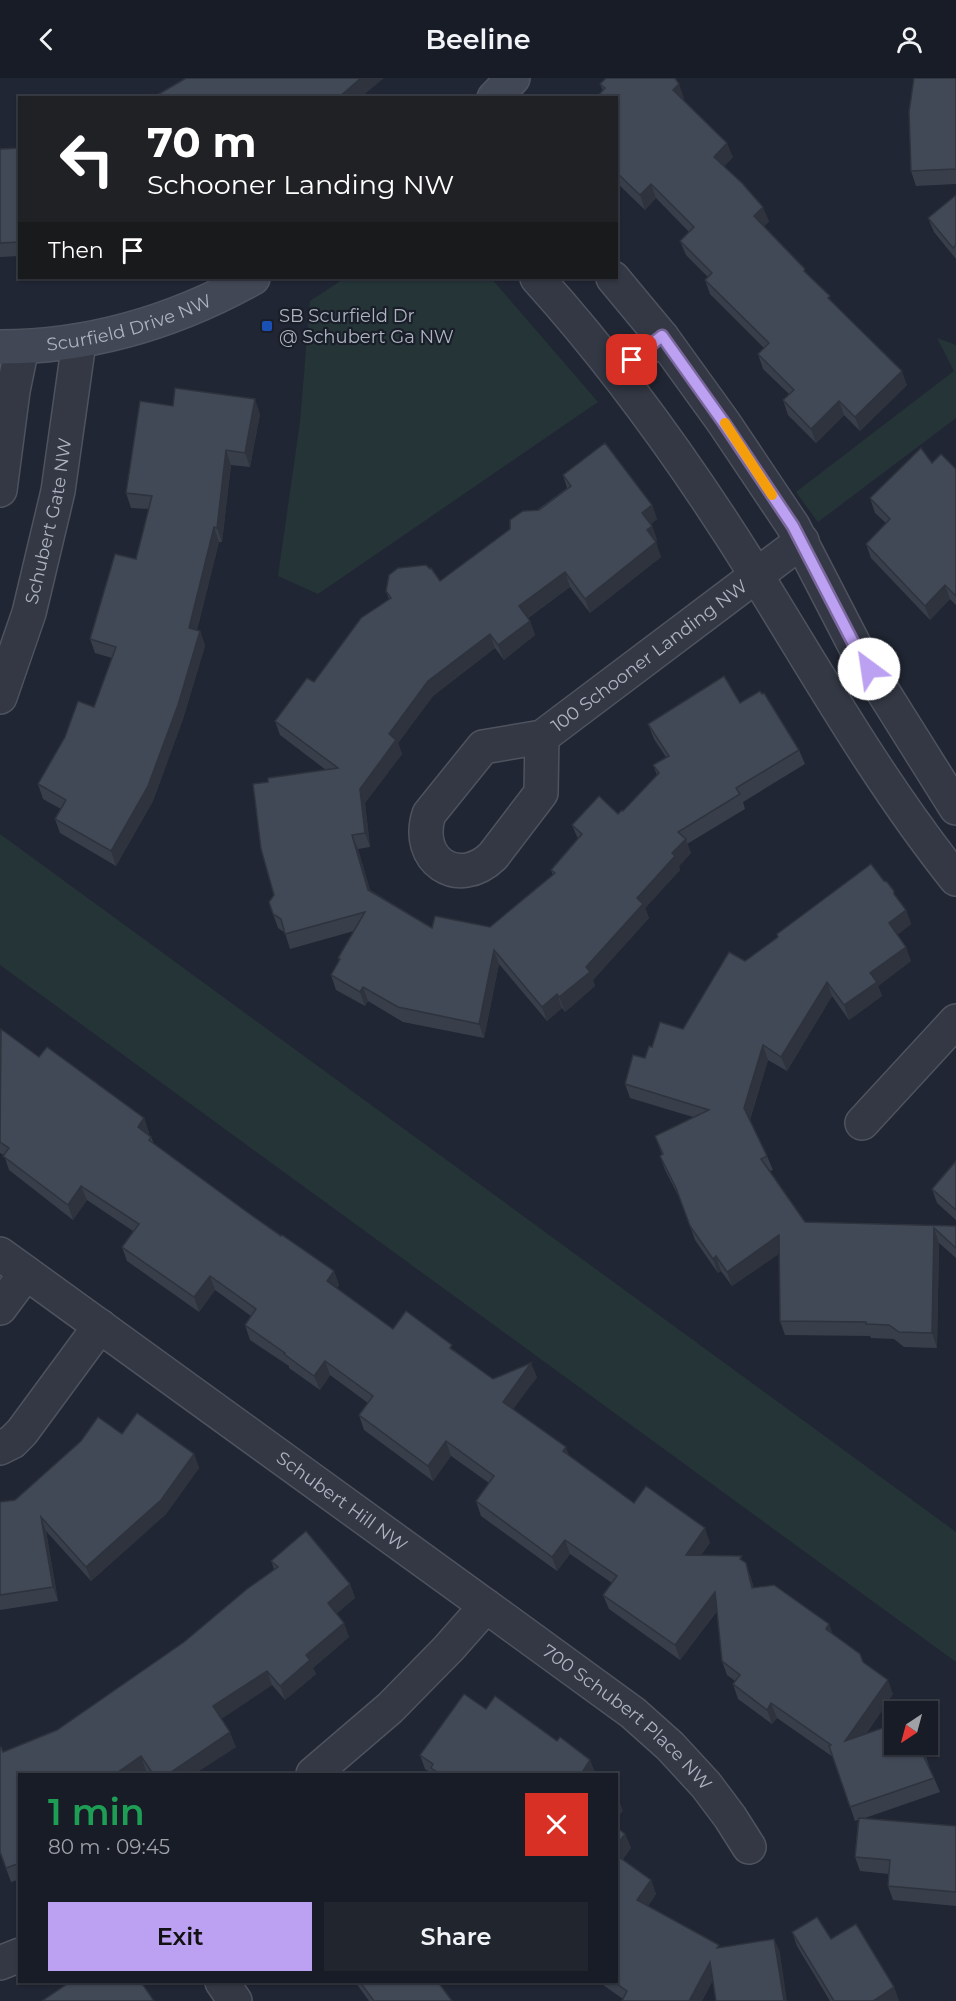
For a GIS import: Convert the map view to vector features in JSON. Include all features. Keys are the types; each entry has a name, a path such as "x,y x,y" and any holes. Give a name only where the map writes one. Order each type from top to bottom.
{"street":[{"path":"496,96 513,78"},
{"name":"Scurfield Drive NW","path":"11,347 79,342 161,320 216,298 251,279"},
{"path":"538,279 650,416 757,576 879,771 924,838 956,879"},
{"path":"614,279 662,336 724,423 802,541 857,650 956,808"},
{"path":"616,372 662,336"},
{"name":"Schubert Gate NW","path":"0,697 29,612 58,491 79,342"},
{"path":"0,489 13,391 11,347"},
{"name":"100 Schooner Landing NW","path":"542,737 802,541"},
{"path":"879,771 916,747"},
{"path":"862,1124 956,1021"},
{"name":"Schubert Hill NW","path":"0,1254 486,1606"},
{"path":"0,1308 26,1273"},
{"path":"0,1448 12,1442 22,1432 100,1326"},
{"path":"314,1773 390,1708 486,1606"},
{"name":"700 Schubert Place NW","path":"486,1606 633,1713 670,1746 706,1785 749,1847"},
{"path":"0,1964 18,1956"},
{"path":"223,1983 235,2001"}],"shaded area":[{"path":"343,279 492,279 598,402 318,594 278,576 300,422 310,301"},
{"path":"937,338 956,345 956,418 818,522 796,492 954,371"},
{"path":"0,834 956,1532 956,1662 0,965"}],"building":[{"path":"186,78 361,78 340,96 155,96"},
{"path":"606,78 675,78 679,84 673,90 727,143 714,157 763,207 754,216 830,296 828,298 902,371 855,417 839,401 811,429 783,400 794,390 758,354 769,343 705,280 712,273 680,241 694,227 651,184 640,195 618,174 618,96 598,96 605,88 600,84"},
{"path":"914,78 956,78 956,169 911,171 909,112"},
{"path":"18,148 18,242 0,243 0,149"},
{"path":"956,195 956,245 953,248 928,218"},
{"path":"175,388 255,399 245,453 226,450 217,528 214,527 189,628 200,631 178,705 148,786 111,851 55,819 66,800 38,784 65,737 78,701 94,707 116,647 90,639 115,554 136,559 152,496 126,493 140,401 173,406"},
{"path":"605,443 652,505 642,513 652,526 647,530 656,542 585,599 565,572 519,606 530,621 498,645 490,634 428,681 389,734 396,740 360,789 365,833 352,835 368,890 432,928 435,916 490,927 555,873 551,870 582,834 572,825 599,796 618,814 659,773 653,765 669,756 648,724 724,676 740,703 760,691 764,693 799,750 736,788 740,794 678,832 686,839 672,853 675,856 637,898 643,904 586,967 590,972 559,997 557,994 542,1007 494,950 479,1024 398,1007 363,987 360,992 331,975 340,959 338,958 365,912 285,934 281,919 273,914 269,902 274,895 261,849 253,784 268,782 268,778 338,768 275,721 307,678 314,682 361,618 391,598 386,591 389,575 398,568 426,565 440,581 510,529 510,520 523,511 539,510 571,486 563,475"},
{"path":"921,448 932,463 941,454 956,469 956,596 945,585 925,606 866,544 890,519 870,498"},
{"path":"871,864 894,891 906,910 889,923 906,947 870,973 877,982 844,1005 827,982 781,1057 763,1045 744,1108 767,1156 761,1159 805,1222 956,1226 956,1248 934,1228 932,1333 899,1332 889,1325 866,1324 866,1322 780,1321 779,1235 727,1272 716,1256 713,1259 690,1226 676,1188 660,1156 663,1154 655,1136 709,1110 625,1084 633,1055 645,1058 649,1046 652,1047 660,1022 683,1029 729,952 745,961 778,937 777,934"},
{"path":"1,1029 39,1057 47,1047 144,1118 138,1127 151,1137 149,1140 247,1212 334,1271 327,1281 393,1329 406,1311 452,1345 450,1348 493,1379 531,1363 503,1402 566,1447 563,1451 634,1503 646,1486 705,1528 686,1555 742,1556 740,1559 746,1563 752,1588 774,1585 829,1624 826,1629 860,1654 863,1662 888,1680 845,1741 884,1727 884,1755 923,1755 934,1778 850,1807 829,1746 831,1745 771,1703 767,1710 733,1684 740,1675 722,1661 715,1592 675,1645 603,1595 617,1576 565,1540 552,1557 476,1501 494,1476 446,1441 428,1466 359,1415 373,1396 325,1361 314,1376 284,1354 245,1325 256,1309 210,1276 194,1297 122,1247 139,1224 81,1186 68,1205 3,1156 9,1148 0,1142"},
{"path":"956,1161 956,1210 932,1189"},
{"path":"137,1413 194,1454 161,1500 86,1567 41,1517 53,1587 0,1595 0,1502 15,1500 81,1441 98,1417 122,1434"},
{"path":"306,1531 350,1584 328,1603 344,1623 306,1655 310,1660 280,1686 267,1671 213,1706 230,1732 169,1773 152,1773 141,1756 116,1773 18,1773 18,1864 6,1868 0,1852 0,1747 3,1752 57,1730 184,1642 247,1589 278,1567 271,1561"},
{"path":"464,1694 486,1709 495,1696 557,1741 560,1737 590,1760 583,1771 586,1773 438,1773 431,1768 433,1764 420,1755"},
{"path":"859,1818 956,1826 956,1892 888,1886 890,1860 855,1857"},
{"path":"618,1829 625,1834 618,1843"},
{"path":"618,1856 651,1880 637,1900 719,1945 717,1948 774,1939 784,2001 716,2001 710,1962 689,2001 622,2001 627,1991 615,1983 618,1983"},
{"path":"817,1917 831,1939 856,1924 894,1987 873,2001 834,2001 792,1932"},
{"path":"69,1983 142,1983 154,2001 42,2001"},
{"path":"361,1983 439,1983 452,2001 374,2001"}],"slow traffic":[{"path":"725,423 772,495"}],"place":[{"name":"SB Scurfield Dr @ Schubert Ga NW","path":"267,326"}],"route":[{"path":"632,360 662,336 793,526 869,669"}]}
